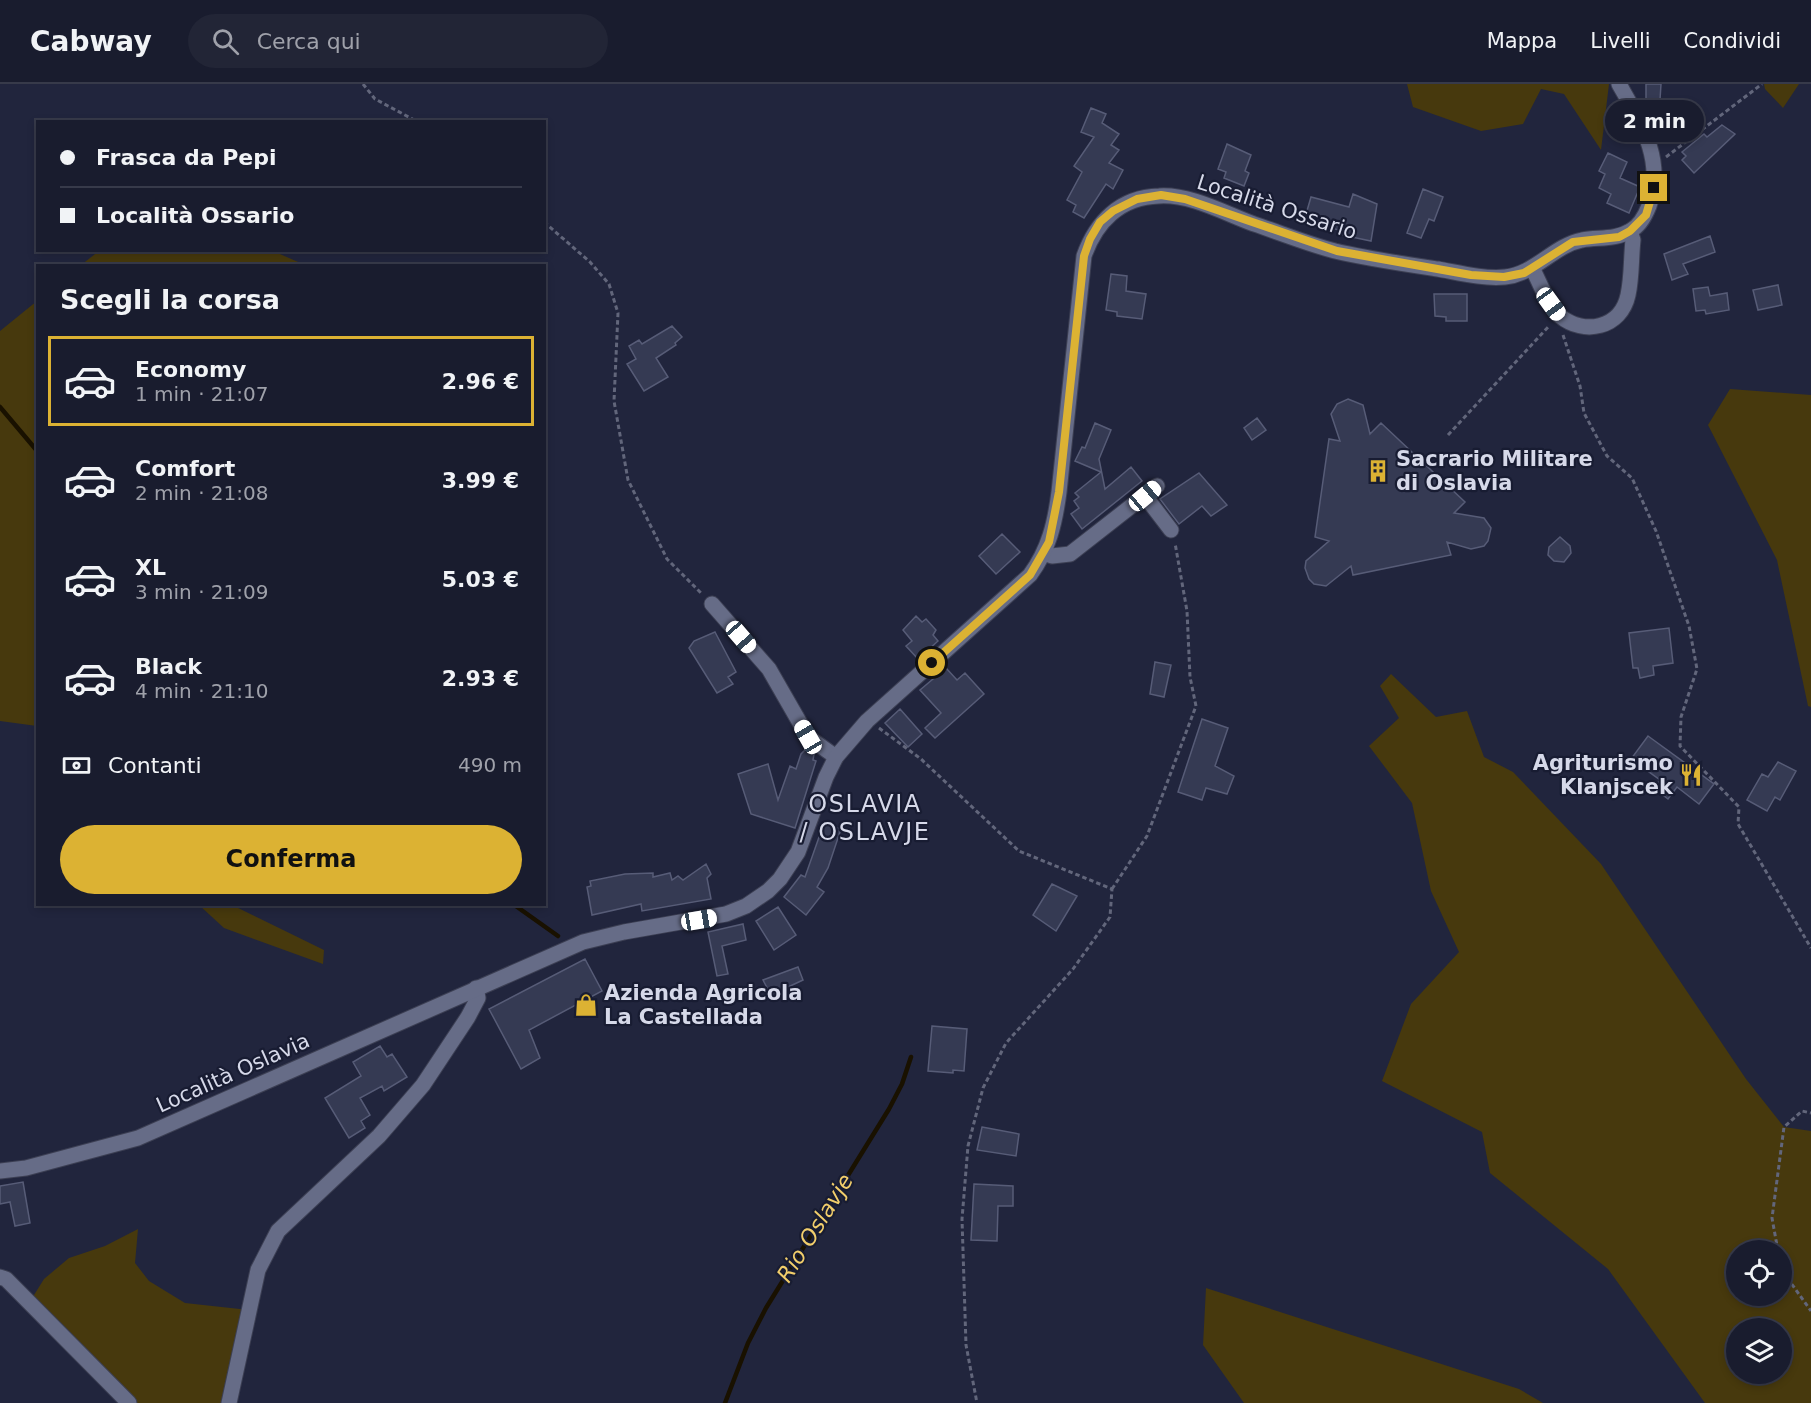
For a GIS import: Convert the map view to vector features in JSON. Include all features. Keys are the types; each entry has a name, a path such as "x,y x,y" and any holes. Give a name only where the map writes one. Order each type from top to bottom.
{"street":[{"path":"1532,268 1559,315 1581,327 1593,328 1604,325 1622,311 1628,296 1633,240 1630,231 1646,215 1654,188 1655,165 1648,138 1618,84"},
{"name":"Località Ossario","path":"836,757 867,721 1030,575 1044,553 1054,528 1059,492 1084,256 1090,239 1100,222 1113,211 1137,199 1172,196 1337,251 1494,278 1514,276 1532,268 1573,242 1619,237 1630,231"},
{"path":"1044,553 1052,556 1070,554 1151,491 1171,530"},
{"path":"712,604 769,669 808,737 836,757"},
{"name":"Località Oslavia","path":"0,1172 26,1168 138,1138 569,947 624,932 726,914 746,906 768,891 780,879 798,852 825,777 836,757"},
{"path":"230,1403 258,1270 278,1231 379,1136 423,1085 468,1017 478,998 476,988"},
{"path":"0,1277 6,1279 129,1403"}],"path":[{"path":"363,84 375,99 413,120"},
{"path":"1655,165 1762,84"},
{"path":"546,224 590,262 609,284 618,313 614,401 628,480 667,559 712,604"},
{"path":"1448,435 1559,315"},
{"path":"1559,315 1566,351 1580,386 1584,413 1607,456 1632,478 1656,531 1689,626 1696,669 1682,717 1680,746 1739,807 1738,824 1811,948"},
{"path":"976,1403 966,1345 962,1219 968,1146 981,1096 1006,1043 1073,969 1110,917 1112,890 1147,836 1196,706 1190,677 1187,611 1181,568 1171,530"},
{"path":"867,721 921,759 1019,851 1112,890"},
{"path":"1776,1240 1772,1218 1784,1127 1802,1111 1811,1113"},
{"path":"1792,1284 1811,1311"}],"shaded area":[{"path":"1407,84 1609,84 1601,150 1564,94 1541,89 1523,124 1481,131 1413,107"},
{"path":"1764,84 1799,84 1783,108 1765,89"},
{"path":"98,252 275,252 303,264 82,264"},
{"path":"36,302 36,726 0,721 0,331"},
{"path":"1730,389 1811,395 1811,707 1808,706 1777,560 1708,425"},
{"path":"1391,674 1436,717 1467,711 1484,757 1513,772 1601,864 1746,1079 1784,1127 1811,1131 1811,1403 1705,1403 1608,1269 1490,1173 1482,1132 1382,1081 1411,1004 1459,952 1431,891 1412,803 1369,746 1399,718 1380,686"},
{"path":"200,906 234,906 324,950 323,964 224,928"},
{"path":"138,1229 135,1263 149,1281 185,1303 249,1310 229,1403 129,1403 29,1303 44,1279 69,1258 105,1246"},
{"path":"1206,1288 1519,1389 1543,1403 1244,1403 1203,1345"}],"building":[{"path":"1646,84 1661,84 1660,100 1646,99"},
{"path":"1091,108 1106,114 1102,123 1119,134 1111,145 1119,150 1109,163 1123,170 1113,189 1106,184 1084,218 1073,212 1076,205 1067,200 1082,172 1074,166 1094,137 1081,132"},
{"path":"1722,125 1735,134 1694,173 1682,160 1686,156 1682,152 1704,134 1707,137"},
{"path":"1227,144 1251,155 1245,171 1249,173 1244,186 1224,178 1226,172 1218,169"},
{"path":"1608,153 1627,162 1620,178 1640,187 1629,213 1607,203 1611,194 1599,188 1605,174 1599,171"},
{"path":"1423,189 1443,197 1434,221 1429,219 1421,238 1407,233"},
{"path":"1353,194 1377,204 1371,241 1342,235 1343,231 1304,221 1311,197 1349,207"},
{"path":"1710,236 1715,252 1683,264 1688,274 1672,280 1664,254"},
{"path":"1111,274 1127,276 1126,291 1146,294 1142,319 1117,316 1117,312 1106,310"},
{"path":"1778,285 1782,305 1758,310 1753,290"},
{"path":"1708,287 1710,296 1727,293 1729,310 1706,314 1705,310 1696,311 1693,289"},
{"path":"1434,294 1467,294 1467,321 1446,321 1446,317 1435,316"},
{"path":"672,326 682,337 675,343 676,345 656,358 668,377 644,391 627,364 636,359 629,346 639,340 642,344"},
{"name":"Sacrario Militare di Oslavia","path":"1348,399 1363,405 1370,434 1381,423 1465,502 1454,513 1484,518 1491,528 1488,541 1484,546 1471,549 1447,542 1451,555 1353,575 1351,566 1326,586 1314,584 1309,579 1305,568 1306,561 1329,541 1315,537 1329,439 1340,441 1331,414 1337,404"},
{"path":"1257,418 1266,430 1252,440 1244,428"},
{"path":"1095,423 1111,430 1099,459 1105,489 1131,467 1142,481 1082,529 1071,514 1079,508 1074,501 1079,497 1075,493 1101,472 1075,461 1082,447 1085,448"},
{"path":"1199,473 1227,505 1211,516 1202,506 1179,524 1160,499"},
{"path":"1002,534 1020,552 996,574 979,556"},
{"path":"1560,537 1570,546 1571,553 1564,562 1554,561 1548,555 1549,547"},
{"path":"916,616 922,622 926,619 936,630 933,635 938,641 918,659 906,646 912,641 903,630"},
{"path":"1669,628 1673,663 1653,666 1654,675 1640,678 1638,668 1633,668 1629,633"},
{"path":"715,632 736,672 728,677 733,684 717,693 689,648 694,641"},
{"path":"1155,662 1171,665 1164,697 1150,694"},
{"path":"946,668 957,680 965,673 984,694 935,738 925,728 941,713 920,690"},
{"path":"900,709 922,734 908,747 885,723"},
{"path":"1202,719 1228,728 1215,766 1234,776 1227,794 1206,788 1202,800 1178,792"},
{"path":"1648,736 1714,784 1699,804 1677,787 1668,799 1654,788 1660,780 1631,759"},
{"path":"806,749 814,754 813,760 816,761 795,828 751,814 738,774 768,764 778,800 790,766 796,769 801,754"},
{"path":"1778,762 1796,771 1780,800 1775,797 1767,811 1747,800 1762,774 1768,777"},
{"path":"824,823 841,829 828,868 817,887 824,892 806,915 784,897 801,875 805,877"},
{"path":"706,864 711,874 707,878 711,899 642,911 641,904 592,915 587,887 591,886 590,881 625,874 653,873 653,877 670,873 672,880 678,876 683,880"},
{"path":"1052,884 1077,896 1056,931 1033,915"},
{"path":"778,907 796,935 774,950 756,921"},
{"path":"743,924 746,940 722,946 728,974 717,976 708,932"},
{"path":"585,959 602,991 529,1030 540,1058 521,1069 489,1009"},
{"path":"798,967 803,980 771,995 763,980"},
{"path":"932,1026 967,1029 964,1071 953,1070 953,1073 928,1071"},
{"path":"380,1046 387,1057 392,1054 407,1077 384,1091 382,1086 360,1098 370,1115 361,1121 365,1128 349,1138 325,1098 361,1076 353,1062"},
{"path":"982,1127 1019,1134 1016,1156 977,1150"},
{"path":"23,1182 30,1223 15,1226 10,1202 0,1204 0,1186"},
{"path":"974,1184 1013,1186 1013,1206 998,1206 997,1241 971,1240"}],"waterway":[{"path":"0,407 36,450"},
{"path":"516,906 558,936"},
{"name":"Rio Oslavje","path":"725,1403 748,1343 766,1308 889,1109 902,1084 911,1057"}],"place":[{"name":"Sacrario Militare di Oslavia","path":"1378,471"},
{"name":"Agriturismo Klanjscek","path":"1691,775"},
{"name":"Azienda Agricola La Castellada","path":"586,1005"}],"district":[{"name":"OSLAVIA / OSLAVJE","path":"865,818"}],"route":[{"path":"932,663 1030,575 1049,542 1054,528 1059,492 1084,256 1090,239 1100,222 1113,211 1137,199 1161,195 1172,196 1202,204 1337,251 1494,278 1524,273 1573,242 1619,237 1636,228 1646,215 1654,188"}]}
